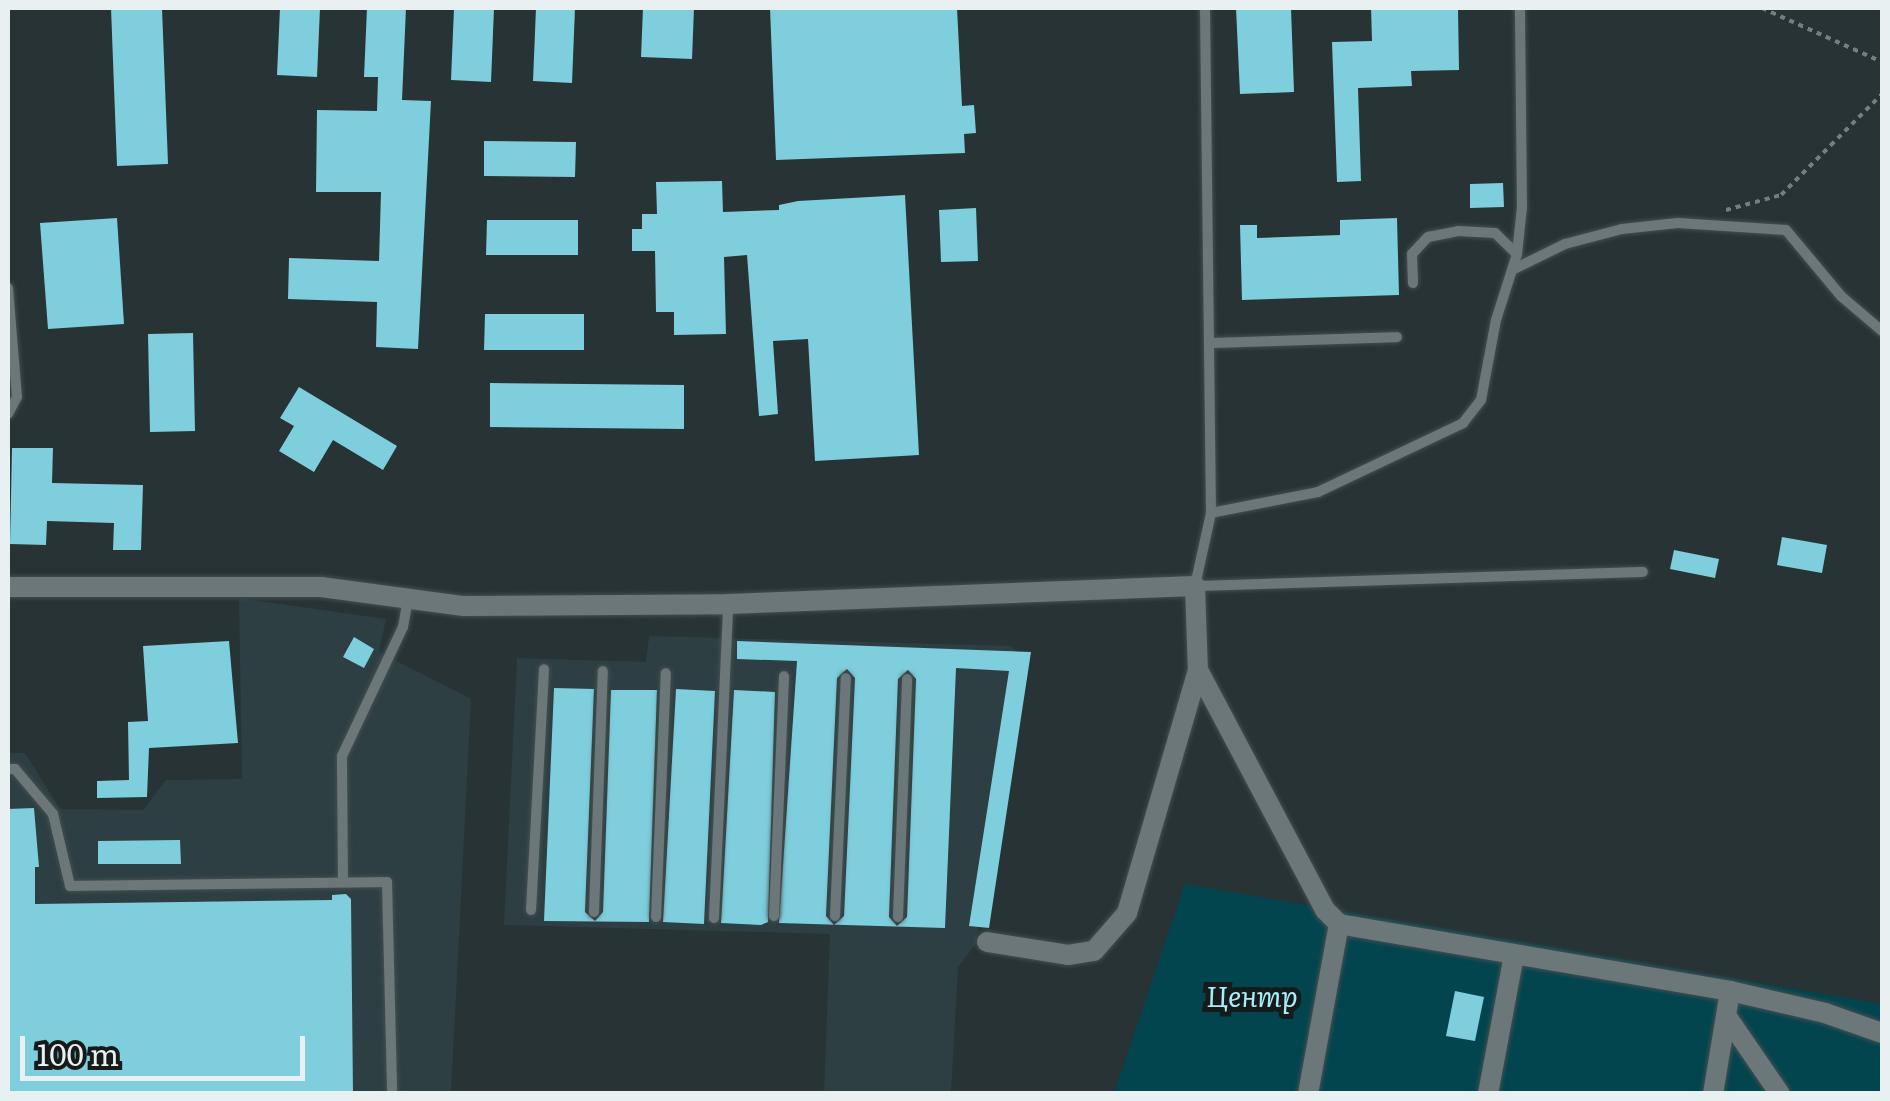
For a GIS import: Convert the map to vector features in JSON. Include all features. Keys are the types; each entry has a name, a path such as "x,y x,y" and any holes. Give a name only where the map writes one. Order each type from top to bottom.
{"street":[{"path":"8,587 321,587 464,606 728,604 1195,586 1198,670 1127,912 1094,951 1068,955 987,942"},
{"path":"1198,670 1326,910 1339,924 1730,992 1882,1032"},
{"path":"1308,1094 1339,924"},
{"path":"1488,1094 1514,955"},
{"path":"1714,1094 1730,992"},
{"path":"1727,1017 1780,1094"}],"lane":[{"path":"1204,8 1211,513 1195,586 1644,572"},
{"path":"1211,513 1318,492 1463,423 1481,400 1496,320 1517,254 1522,208 1520,8"},
{"path":"1512,270 1565,244 1622,229 1678,223 1786,230 1841,296 1882,331"},
{"path":"1413,282 1412,254 1428,237 1458,232 1496,233 1517,254"},
{"path":"8,288 17,398 8,414"},
{"path":"1209,344 1397,337"},
{"path":"343,881 342,756 403,627 408,598"},
{"path":"714,918 728,604"},
{"path":"531,910 544,669"},
{"path":"594,912 603,671"},
{"path":"656,917 666,673"},
{"path":"774,916 784,676"},
{"path":"836,916 846,678"},
{"path":"898,917 907,679"},
{"path":"8,769 15,769 53,814 70,886 387,882 392,1094"}],"path":[{"path":"1762,8 1882,62"},
{"path":"1712,214 1781,195 1882,94"}],"shaded area":[{"path":"239,598 386,619 379,652 471,699 451,1093 8,1093 8,753 25,753 60,809 143,810 166,780 242,779"},
{"path":"649,636 1011,646 1029,661 975,945 958,967 951,1093 824,1093 830,934 504,925 517,658 646,662"}],"green space":[{"name":"Центр","path":"1185,884 1882,1004 1882,1093 1114,1094"}],"building":[{"path":"111,8 162,8 168,164 117,166"},
{"path":"280,8 320,8 317,77 277,75"},
{"path":"367,8 406,8 402,100 431,101 418,349 376,347 377,302 288,299 289,258 379,261 381,192 316,192 317,110 377,111 378,77 364,77"},
{"path":"454,8 494,8 491,82 451,80"},
{"path":"536,8 575,8 572,83 533,81"},
{"path":"643,8 694,8 692,59 641,57"},
{"path":"770,8 957,8 962,106 974,105 976,133 964,134 965,153 776,160"},
{"path":"1236,8 1291,8 1294,92 1240,94"},
{"path":"1371,8 1458,8 1459,70 1411,71 1412,86 1358,88 1361,181 1337,182 1332,42 1372,41"},
{"path":"484,141 576,142 575,177 484,176"},
{"path":"722,181 723,212 779,210 779,205 798,201 905,195 919,455 815,461 808,339 773,341 778,414 759,416 747,255 724,257 726,334 674,335 674,312 656,312 655,251 632,251 632,229 642,229 642,214 657,214 656,182"},
{"path":"1503,183 1504,207 1470,208 1470,184"},
{"path":"976,208 978,261 941,262 939,210"},
{"path":"117,218 124,324 48,329 40,223"},
{"path":"1397,218 1399,295 1242,300 1240,225 1257,225 1257,238 1340,235 1340,220"},
{"path":"487,220 578,220 578,255 486,255"},
{"path":"485,314 584,314 584,350 484,350"},
{"path":"193,333 195,431 150,432 148,334"},
{"path":"490,383 684,385 684,429 490,427"},
{"path":"299,387 397,446 383,470 333,440 314,472 279,451 294,426 280,418"},
{"path":"12,448 53,448 52,483 143,485 141,550 113,550 114,523 47,521 46,545 10,544"},
{"path":"1782,537 1827,545 1822,573 1777,565"},
{"path":"1674,550 1719,559 1715,578 1670,569"},
{"path":"354,637 374,649 364,668 343,657"},
{"path":"229,641 238,743 149,748 147,797 97,798 97,781 129,780 128,722 148,721 143,646"},
{"path":"737,641 1031,652 989,928 969,926 1009,671 956,668 945,928 834,925 779,923 797,661 737,659","holes":["847,669 855,678 844,916 834,925 826,916 837,678","908,670 916,679 907,917 897,926 889,917 898,679"]},
{"path":"554,688 594,689 585,912 595,921 603,912 611,690 657,690 649,922 544,921"},
{"path":"676,689 715,691 704,924 663,922"},
{"path":"734,690 775,692 768,922 761,925 721,923"},
{"path":"34,808 39,867 35,867 35,904 332,900 332,895 346,894 351,899 353,1094 8,1094 8,809"},
{"path":"180,840 181,864 98,864 98,841"},
{"path":"1455,991 1484,997 1475,1041 1446,1036"}]}
